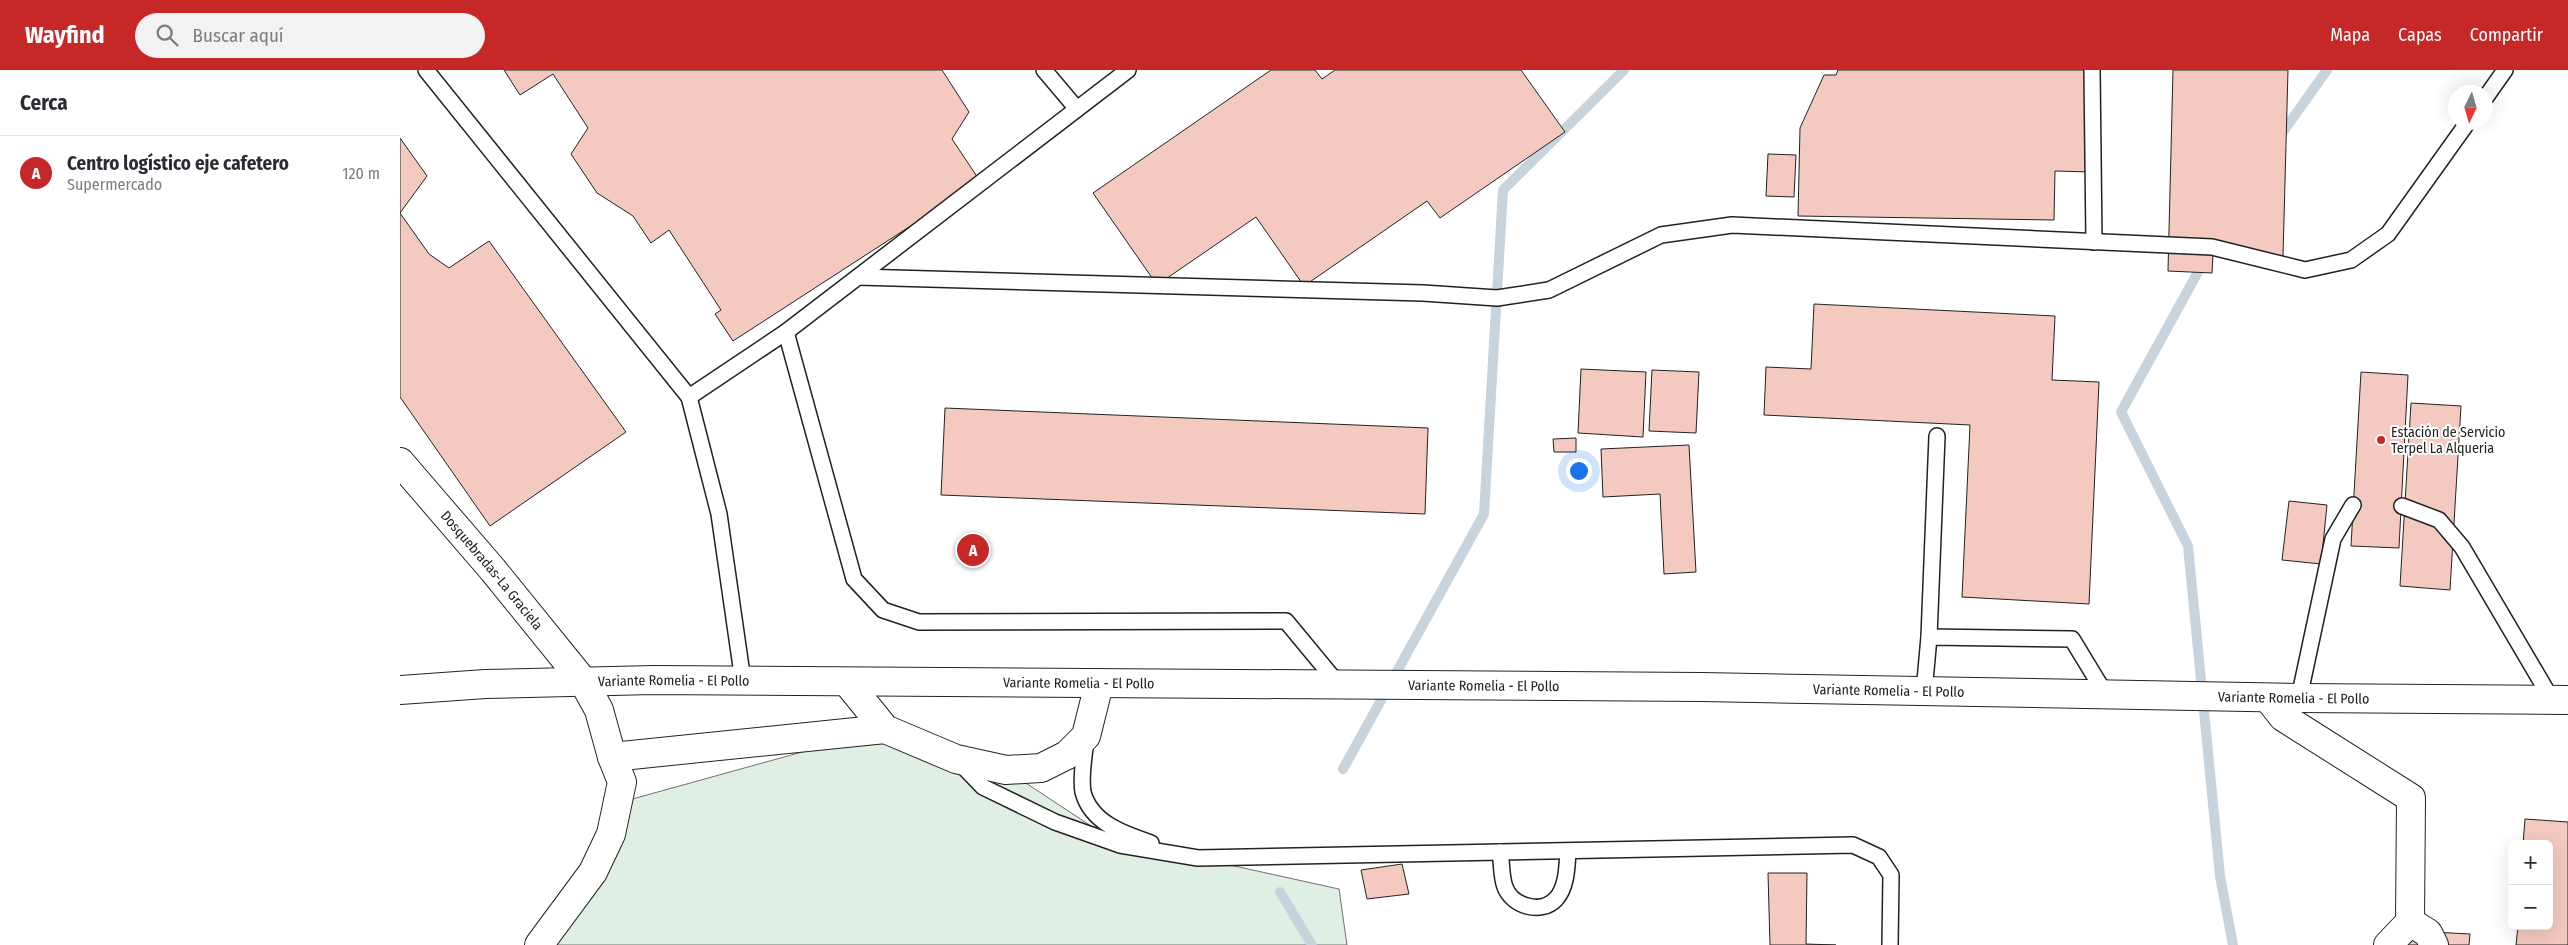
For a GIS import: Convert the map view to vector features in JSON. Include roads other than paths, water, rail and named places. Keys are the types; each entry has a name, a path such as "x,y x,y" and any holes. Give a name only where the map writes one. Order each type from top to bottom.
{"main road":[{"name":"Dosquebradas-La Graciela","path":"400,462 493,570 583,681 599,710 612,757 622,782 611,834 593,872 539,945"},
{"name":"Variante Romelia - El Pollo","path":"403,688 583,681 743,681 1712,687 2268,698 2560,700"},
{"path":"847,682 885,728 956,760 1006,770 1041,768 1067,756 1086,736 1099,684"},
{"path":"2268,698 2283,717 2411,798 2410,922 2388,945"},
{"path":"612,757 885,728"},
{"path":"2410,922 2428,933 2434,945"}],"lane":[{"path":"426,70 688,397 718,514 743,681"},
{"path":"1044,70 1077,109"},
{"path":"688,397 786,332 1128,70"},
{"path":"2092,70 2094,242"},
{"path":"2493,88 2505,70"},
{"path":"858,277 1423,293 1496,298 1549,290 1661,235 1732,225 2212,247 2305,270 2351,260 2388,234 2462,130"},
{"path":"786,332 854,579 883,610 918,622 1286,621 1339,685"},
{"path":"1924,692 1929,638 1937,436"},
{"path":"2299,698 2333,539 2353,505"},
{"path":"2402,506 2439,520 2462,547 2560,700"},
{"path":"1929,638 2072,639 2106,695"},
{"path":"1086,736 1083,791 1092,813 1122,833 1198,858"},
{"path":"956,760 983,787 1055,822 1120,845 1198,858 1853,845 1879,857 1891,875 1890,945"},
{"path":"1500,852 1505,887 1514,900 1529,908 1543,906 1556,899 1564,884 1568,851"}],"waterway":[{"path":"1343,769 1484,514 1503,190 1624,70"},
{"path":"2280,136 2327,70"},
{"path":"2204,261 2121,412 2188,546 2220,876 2233,945"},
{"path":"1280,892 1312,945"}],"place":[{"name":"Estación de Servicio Terpel La Alqueria","path":"2381,440"},
{"name":"Centro logístico eje cafetero","path":"973,550"}]}
